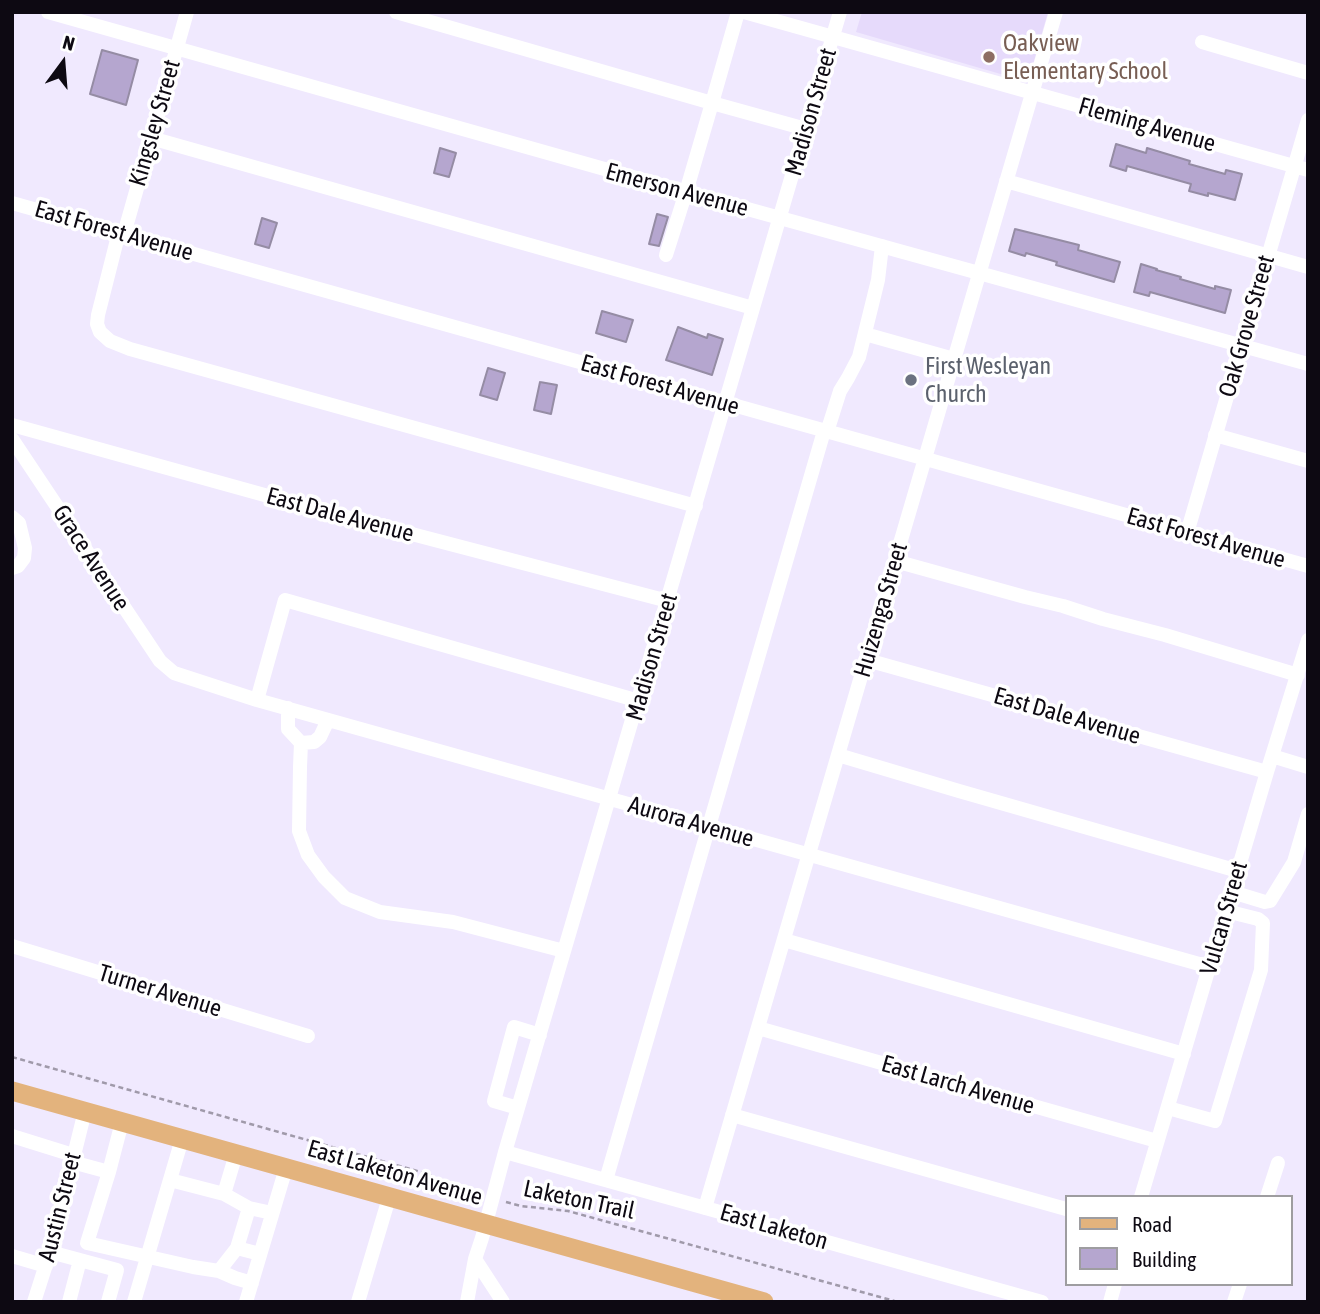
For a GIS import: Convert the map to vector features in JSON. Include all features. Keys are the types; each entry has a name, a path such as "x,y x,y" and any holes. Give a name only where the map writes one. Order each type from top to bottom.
{"main road":[{"name":"East Laketon Avenue","path":"12,1091 764,1302"}],"street":[{"name":"Emerson Avenue","path":"48,12 83,17 176,49 1308,364"},
{"name":"Kingsley Street","path":"187,12 97,315 100,332 110,341 130,349 696,506"},
{"path":"396,12 806,130"},
{"path":"666,255 738,12"},
{"name":"Fleming Avenue","path":"744,12 1301,168"},
{"name":"Madison Street","path":"467,1302 475,1259 505,1152 840,12"},
{"name":"Huizenga Street","path":"705,1208 1056,12"},
{"path":"1202,43 1308,73"},
{"name":"Oak Grove Street","path":"1187,533 1268,255 1301,168 1308,120"},
{"path":"151,138 753,308"},
{"path":"1006,181 1308,267"},
{"name":"East Forest Avenue","path":"12,202 1308,566"},
{"path":"606,1180 826,431 840,391 859,357 878,280 881,246"},
{"path":"865,334 954,359"},
{"name":"East Dale Avenue","path":"12,425 297,504 668,601"},
{"path":"1215,435 1308,461"},
{"name":"Grace Avenue","path":"12,439 160,662 174,673"},
{"path":"12,517 19,523 25,548 24,558 18,566 12,568"},
{"path":"895,561 1063,606 1298,675"},
{"path":"257,700 285,600 639,701"},
{"name":"Vulcan Street","path":"1142,1195 1308,640"},
{"name":"East Dale Avenue","path":"867,660 1267,772"},
{"name":"Aurora Avenue","path":"174,673 257,700 1210,967"},
{"path":"288,708 288,729 301,743 299,831 308,855 324,877 345,898 380,912 453,922 564,951"},
{"path":"301,743 314,742 320,737 328,720"},
{"path":"838,755 1238,871"},
{"path":"1272,757 1308,767"},
{"path":"1232,892 1269,901 1294,862 1308,814"},
{"path":"1168,1108 1215,1121 1261,970 1263,923 1258,919 1226,911"},
{"path":"784,940 1184,1054"},
{"name":"Turner Avenue","path":"12,946 308,1036"},
{"path":"518,1108 494,1101 514,1027 540,1035"},
{"name":"East Larch Avenue","path":"758,1028 1157,1141"},
{"name":"Austin Street","path":"34,1302 48,1259 85,1111"},
{"path":"733,1115 1064,1208"},
{"path":"122,1122 87,1243 219,1271 252,1283"},
{"path":"12,1136 109,1172"},
{"path":"134,1302 182,1139"},
{"name":"East Laketon","path":"505,1152 1042,1302"},
{"path":"224,1194 236,1154"},
{"path":"1268,1195 1278,1163"},
{"path":"246,1302 286,1168"},
{"path":"170,1180 224,1194 249,1208 272,1213"},
{"path":"358,1302 389,1198"},
{"path":"219,1271 237,1248 249,1208"},
{"path":"237,1248 260,1254"},
{"path":"12,1256 80,1260 117,1270 108,1302"},
{"path":"475,1259 503,1302"},
{"path":"69,1302 80,1260"}],"path":[{"name":"Laketon Trail","path":"12,1056 421,1172 492,1198 521,1206 568,1211 898,1302"}],"shaded area":[{"name":"Oakview Elementary School","path":"862,12 1048,12 1028,82 856,32"}],"building":[{"path":"102,50 138,60 126,105 90,94"},
{"path":"1116,144 1146,153 1147,148 1225,174 1226,170 1242,174 1235,200 1189,191 1191,184 1127,166 1126,171 1110,166"},
{"path":"440,148 456,153 449,177 434,173"},
{"path":"657,214 668,217 659,246 649,244"},
{"path":"262,218 277,223 269,248 255,244"},
{"path":"1015,229 1079,245 1078,250 1120,262 1114,282 1056,265 1057,262 1009,251"},
{"path":"1141,264 1181,277 1180,279 1215,289 1215,286 1231,290 1225,313 1150,292 1149,296 1134,292"},
{"path":"602,311 633,320 626,342 596,333"},
{"path":"678,327 707,338 708,334 723,339 712,375 666,360"},
{"path":"488,368 505,373 497,400 480,395"},
{"path":"540,382 557,385 551,414 534,410"}],"place":[{"name":"Oakview Elementary School","path":"989,57"},
{"name":"First Wesleyan Church","path":"911,380"}]}
